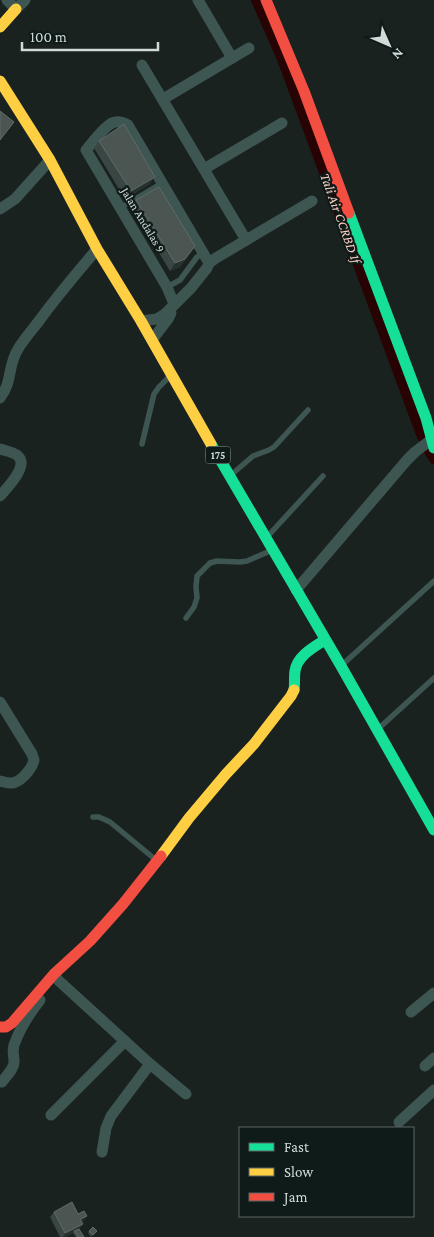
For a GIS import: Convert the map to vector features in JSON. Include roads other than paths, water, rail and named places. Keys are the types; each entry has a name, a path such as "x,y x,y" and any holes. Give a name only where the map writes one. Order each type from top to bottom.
{"street":[{"path":"7,0 16,9"},
{"path":"0,27 25,0"},
{"path":"198,0 232,58"},
{"path":"266,0 304,91 404,358 433,442 415,452 407,460 296,590"},
{"path":"163,99 249,48"},
{"path":"142,65 246,240"},
{"name":"175","path":"0,81 50,160 97,250 141,321 434,830"},
{"path":"204,169 282,122"},
{"name":"Jalan Andalas 9","path":"162,183 128,126 124,123 112,123 86,150 167,287 174,304"},
{"path":"0,209 15,200 50,160"},
{"path":"141,321 158,319 165,314 192,288 207,268 206,258 162,183"},
{"path":"206,258 246,240 312,201"},
{"path":"0,398 7,387 11,365 18,347 60,293 97,250"},
{"path":"152,340 168,319 174,304"},
{"path":"0,448 18,456 22,463 12,483 0,496"},
{"path":"0,1028 9,1026 105,925 158,861 207,796 259,738 291,696 295,689 295,670 298,661 325,640"},
{"path":"0,702 34,760 29,770 19,780 11,783 0,781"},
{"path":"56,977 150,1064 186,1094"},
{"path":"2,1082 13,1067 13,1051 22,1025 56,977"},
{"path":"411,1012 434,993"},
{"path":"50,1115 125,1041"},
{"path":"102,1152 106,1128 111,1116 150,1064"},
{"path":"398,1122 434,1090"}],"lane":[{"path":"120,208 162,183"},
{"path":"167,287 180,280 197,257 206,258"},
{"path":"142,444 154,394 159,386 172,375"},
{"path":"230,477 252,456 274,447 308,410"},
{"path":"266,538 323,476"},
{"path":"186,618 197,598 197,576 210,563 223,560 247,561 272,550"},
{"path":"341,666 434,581"},
{"path":"377,730 434,678"},
{"path":"93,817 99,817 110,822 158,861"}],"waterway":[{"name":"Tali Air CCRBD 1f","path":"256,0 282,59 422,437"},
{"name":"Tali Air CCRBD 1f","path":"427,448 434,459"}]}
